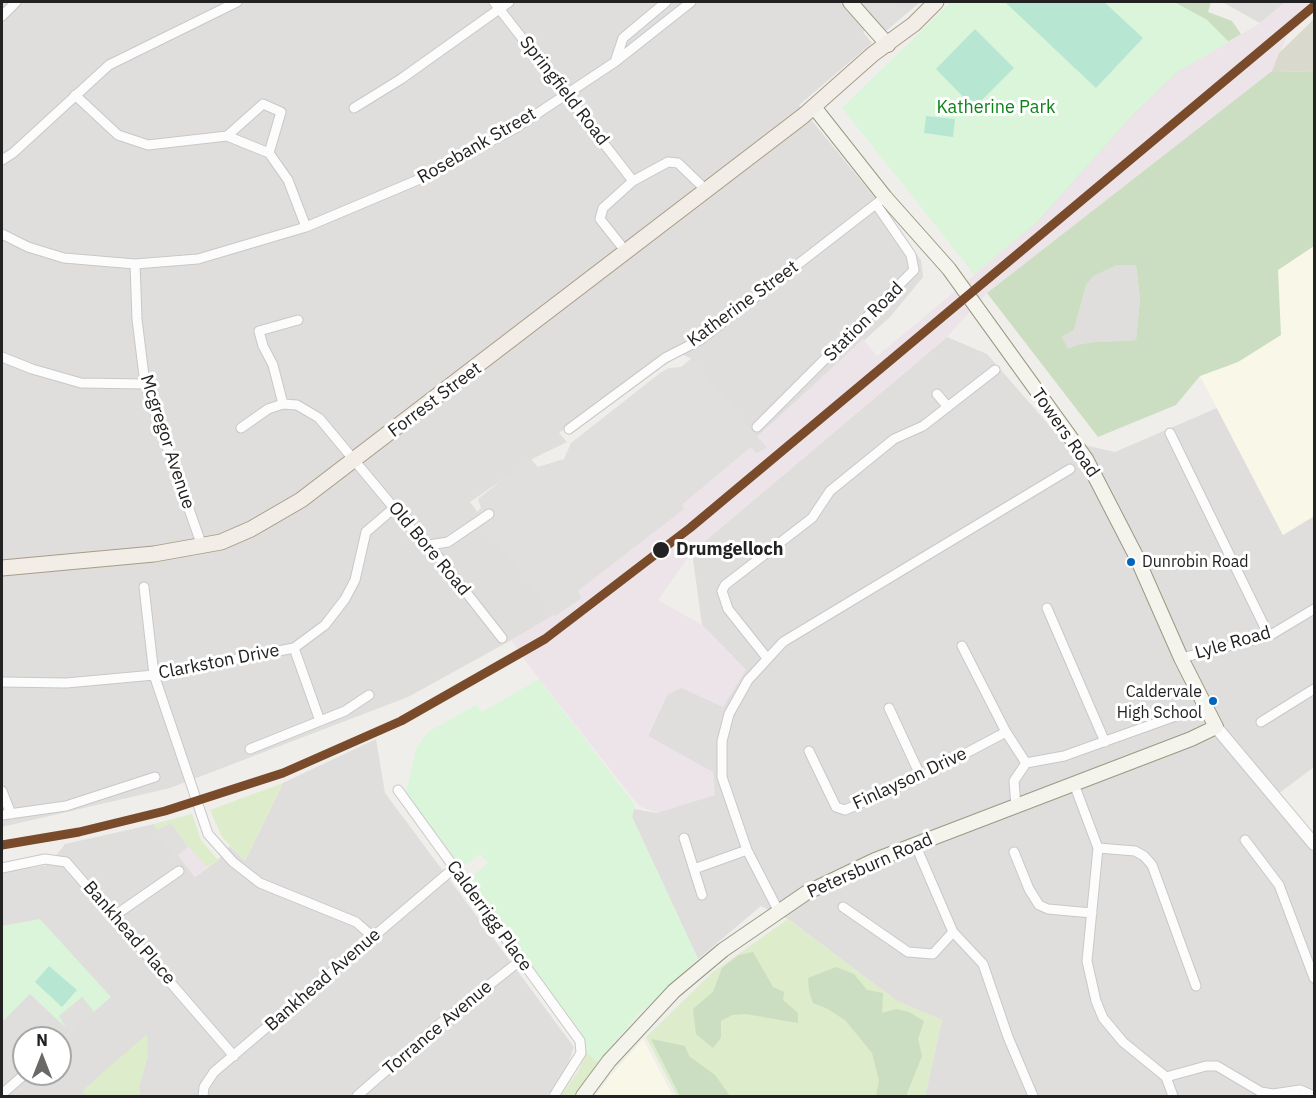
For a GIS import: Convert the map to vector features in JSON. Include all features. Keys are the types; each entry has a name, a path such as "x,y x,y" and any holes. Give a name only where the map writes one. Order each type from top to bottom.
{"main road":[{"path":"850,2 888,45"},
{"name":"Forrest Street","path":"2,568 154,554 221,542 251,529 301,500 814,108 844,91 878,61 888,45 936,2"},
{"name":"Towers Road","path":"814,108 880,200 949,269 1086,459 1136,556 1181,658 1216,727"},
{"name":"Petersburn Road","path":"583,1096 609,1061 674,991 723,950 778,910 833,879 915,844 1191,739 1216,727"}],"street":[{"path":"2,16 16,2"},
{"path":"2,160 13,153 109,65 237,2"},
{"path":"354,108 401,79 496,5 509,2"},
{"path":"615,62 623,38 666,2"},
{"name":"Rosebank Street","path":"2,234 28,247 64,258 135,264 198,259 306,227 420,179 514,129 565,93 615,62 691,2"},
{"name":"Springfield Road","path":"496,5 633,181"},
{"path":"75,95 118,135 148,145 227,136 269,153 288,180 306,227"},
{"path":"227,136 263,104 282,112 269,153"},
{"path":"627,253 600,219 603,208 633,181 668,162 678,163 707,191"},
{"name":"Station Road","path":"757,427 914,270 911,255 880,200"},
{"name":"Katherine Street","path":"569,429 665,358 700,340 880,200"},
{"name":"Mcgregor Avenue","path":"135,264 137,319 145,384 202,546"},
{"path":"241,428 268,409 283,404 273,365 258,331 298,320"},
{"path":"2,357 32,369 81,383 145,384"},
{"path":"767,658 728,609 722,591 725,585 812,518 830,491 885,446 894,439 923,426 995,370"},
{"path":"937,394 948,407"},
{"name":"Old Bore Road","path":"283,404 297,405 319,418 356,460 418,538 429,545 502,639"},
{"path":"1164,447 1172,438 1269,636"},
{"path":"778,910 747,850 726,790 720,760 729,714 748,680 783,642 1070,469"},
{"name":"Clarkston Drive","path":"2,682 66,683 154,675 294,648 325,625 345,599 355,580 366,532 394,508"},
{"path":"429,545 448,542 489,513"},
{"path":"144,587 154,675 201,817 212,840 245,873 271,889 356,922 373,937"},
{"path":"1047,608 1105,741"},
{"name":"Lyle Road","path":"1181,658 1269,636 1314,609"},
{"path":"962,646 1006,732 1026,763"},
{"path":"294,648 320,721"},
{"path":"1261,722 1314,688"},
{"path":"250,749 345,711 369,694"},
{"path":"889,708 921,777"},
{"path":"1016,807 1014,781 1026,763 1064,756 1184,713"},
{"name":"Towers Road","path":"1216,727 1314,844"},
{"name":"Finlayson Drive","path":"809,751 836,807 845,810 921,777 1006,732"},
{"path":"2,791 6,814 66,806 155,777"},
{"path":"1074,784 1098,848 1087,961 1091,982 1103,1018 1123,1042 1166,1077 1173,1096"},
{"name":"Calderrigg Place","path":"398,790 453,869 580,1041 582,1053 554,1096"},
{"path":"684,838 702,895"},
{"path":"1245,840 1279,885 1314,978"},
{"path":"915,844 953,932 983,964 1031,1096"},
{"path":"1098,848 1135,851 1144,856 1152,866 1196,986"},
{"path":"694,869 747,850"},
{"path":"1014,852 1029,889 1039,905 1048,909 1092,913"},
{"name":"Bankhead Place","path":"2,868 45,859 59,859 70,866 234,1056"},
{"name":"Bankhead Avenue","path":"203,1096 208,1079 453,869"},
{"path":"114,916 179,871"},
{"path":"843,907 908,952 933,954 953,932"},
{"name":"Torrance Avenue","path":"357,1096 442,1022 521,960"},
{"path":"1166,1077 1206,1066 1217,1066 1261,1092 1273,1094 1300,1090 1314,1096"}],"shaded area":[{"path":"2,2 920,2 880,36 871,26 863,32 872,43 799,105 871,193 921,260 923,277 890,317 757,437 692,359 671,349 559,433 567,442 534,458 470,502 555,616 408,697 170,788 2,827"},
{"path":"859,2 895,2 905,13 885,31"},
{"path":"1222,2 1286,2 1260,23"},
{"path":"1286,2 1314,2 1314,11 1287,36 1272,71 987,293 947,337 692,552 658,600 702,625 746,670 723,707 681,688 667,695 648,736 713,772 715,795 657,813 639,806 511,640 582,598 578,591 683,509 681,506 751,447 766,448 757,437 863,339 877,356 1037,222 1130,118 1177,72 1260,23"},
{"path":"1314,19 1314,72 1272,71 1279,53"},
{"path":"1314,246 1314,516 1283,535 1200,376 1238,362 1278,270"},
{"path":"1117,265 1136,265 1140,299 1136,340 1096,342 1068,350 1062,337 1074,330 1086,285 1094,276"},
{"path":"947,337 987,354 1062,440 1115,452 1217,408 1283,535 1314,516 1314,767 1274,797 1314,843 1314,1096 925,1096 942,1020 897,1001 788,919 761,906 698,959 632,817 634,809 657,813 712,772 648,736 667,695 681,687 746,670 702,625 692,552"},
{"path":"692,358 767,448 756,453 751,447 682,505 684,509 578,591 582,598 555,616 474,515 481,508 478,499 530,458 538,467 564,459 571,443 660,373 669,368 681,367"},
{"path":"376,739 385,793 574,1047 567,1067 547,1096 2,1096 2,872 49,865 65,844 154,824 174,858 178,855 195,877 218,860 230,846 245,861 283,783"},
{"path":"171,823 188,847 174,859 157,830"},
{"path":"188,847 207,867 195,877 178,855"},
{"path":"82,997 94,1012 72,1031 72,1026 65,1026 59,1016"},
{"path":"643,1039 673,1096 595,1096 612,1074"}],"green space":[{"name":"Katherine Park","path":"951,2 1174,2 1207,20 1229,42 1177,72 1130,118 1037,222 974,274 842,108"},
{"path":"1005,2 1104,2 1143,38 1096,88"},
{"path":"1174,2 1211,2 1208,12 1232,21 1241,34 1177,72 1130,118 1037,222 974,274 964,261 1030,211 1207,20"},
{"path":"975,29 1014,68 974,108 936,69"},
{"path":"1272,71 1314,72 1314,246 1278,270 1281,335 1238,362 1200,376 1176,405 1098,437 987,293","holes":["1117,265 1136,265 1140,299 1136,340 1096,342 1068,349 1062,337 1074,330 1086,285 1094,276"]},
{"path":"926,116 955,119 953,137 924,133"},
{"path":"539,679 635,805 632,817 698,959 639,1014 598,1062 586,1052 581,1033 473,886 475,874 488,863 480,854 467,864 457,863 406,793 416,748 428,732 476,705 482,712"},
{"path":"283,783 245,861 222,837 210,810"},
{"path":"192,814 201,840 218,860 207,867 188,847 171,823 157,830 154,824"},
{"path":"40,919 111,997 94,1012 82,997 67,1026 64,1026 30,994 2,1022 2,926"},
{"path":"788,919 897,1001 942,1020 925,1096 677,1096 646,1037 713,972"},
{"path":"753,952 773,987 784,992 783,1000 798,1013 798,1023 745,1014 732,1015 721,1021 721,1038 713,1048 696,1034 693,1009 713,992 722,968 739,955"},
{"path":"49,966 77,990 62,1007 35,982"},
{"path":"836,967 854,974 867,990 883,993 882,1013 896,1009 909,1012 924,1021 918,1039 922,1056 906,1096 876,1096 879,1081 872,1053 846,1021 828,1009 813,1003 808,978"},
{"path":"147,1034 148,1057 139,1087 141,1096 87,1096 82,1091"},
{"path":"651,1039 685,1046 689,1056 715,1075 730,1096 680,1096"},
{"path":"586,1052 598,1062 574,1096 560,1096 579,1070"}],"transit line":[{"path":"2,845 79,832 165,811 283,773 401,721 545,639 690,528 1314,6"}],"place":[{"name":"Drumgelloch","path":"661,550"},
{"name":"Dunrobin Road","path":"1131,562"},
{"name":"Caldervale High School","path":"1213,701"}]}
